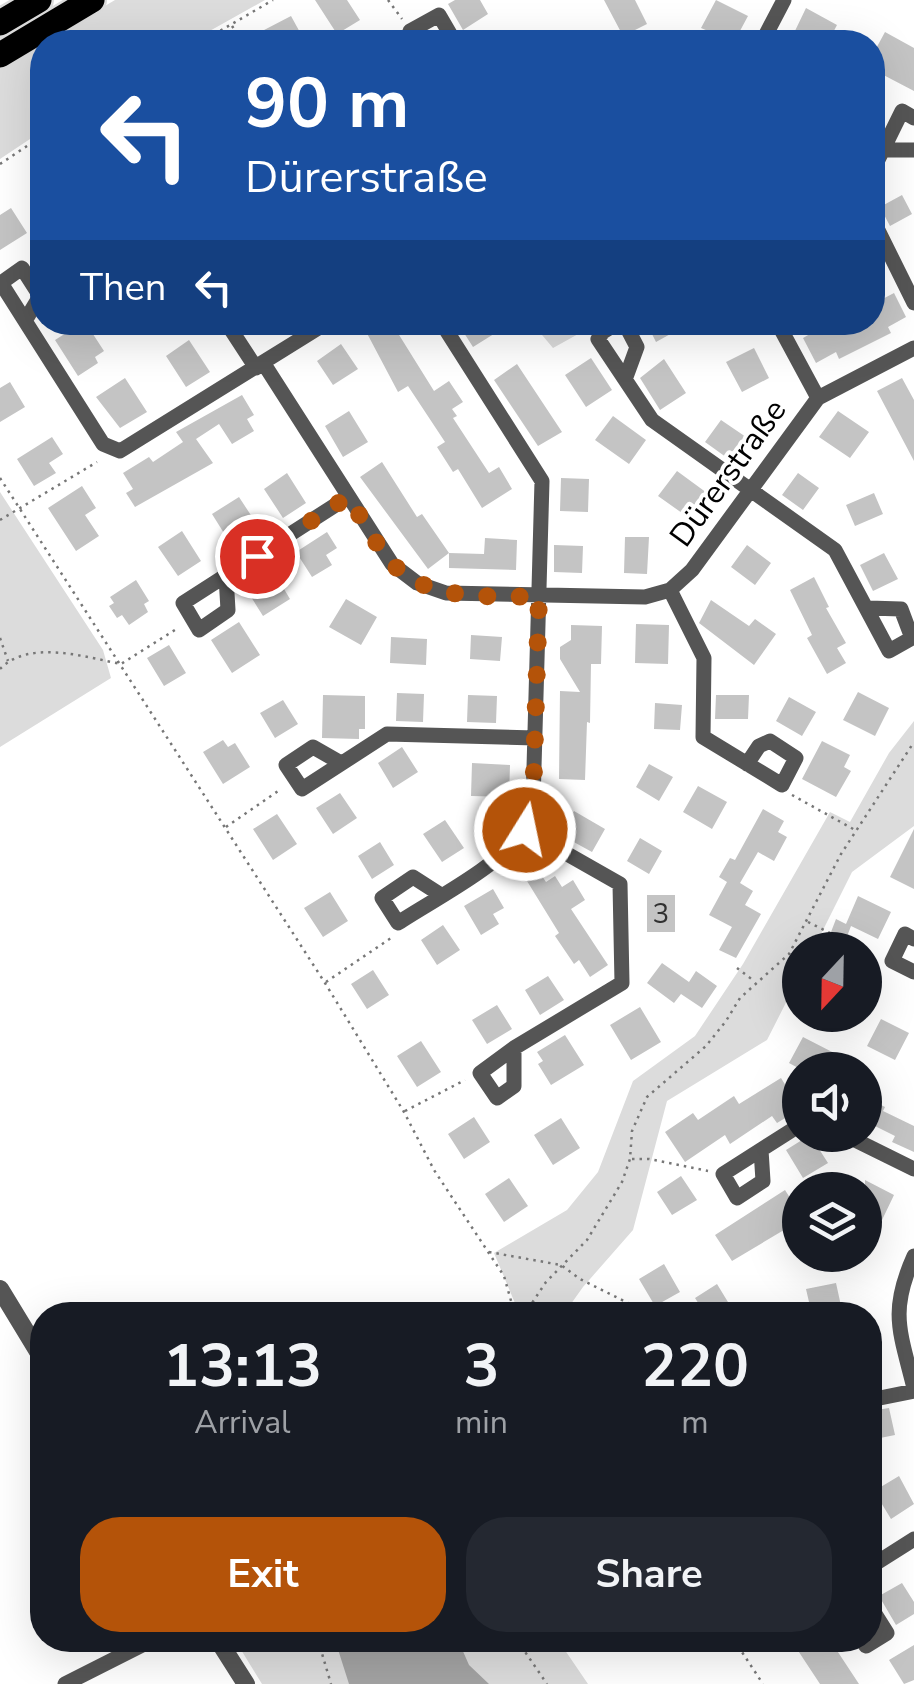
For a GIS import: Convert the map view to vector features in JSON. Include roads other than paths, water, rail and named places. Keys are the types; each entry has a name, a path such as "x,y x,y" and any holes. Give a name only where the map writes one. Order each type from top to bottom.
{"highway":[{"path":"0,23 39,0"},
{"path":"42,30 92,0"},
{"path":"0,55 30,37"}],"street":[{"path":"768,30 784,0"},
{"path":"422,30 438,15 447,30"},
{"path":"885,148 902,112 914,118"},
{"path":"885,150 914,150"},
{"path":"885,244 914,302"},
{"path":"25,322 30,330"},
{"path":"33,335 103,444 120,452 308,335"},
{"name":"Dürerstraße","path":"236,335 392,564 417,582 446,593 645,597 670,590 692,570 818,398"},
{"path":"441,895 413,877 382,898 398,923 441,895 506,852 525,830 533,803 542,481 449,335"},
{"path":"601,335 598,339 652,420 835,550 869,608"},
{"path":"626,377 637,346 630,335"},
{"path":"784,335 818,398 914,348"},
{"path":"226,576 228,610 199,630 182,603 348,497"},
{"path":"670,590 704,658 703,737 782,785 796,758 770,741 759,746 748,764"},
{"path":"341,763 313,746 286,765 302,789 387,734 535,738"},
{"path":"514,1048 514,1086 497,1098 480,1072 514,1048 622,984 620,884 525,830"},
{"path":"914,939 905,934 892,961 914,972"},
{"path":"761,1150 764,1181 737,1198 723,1174 782,1137"},
{"path":"880,1152 914,1169"},
{"path":"882,1397 914,1389 896,1314 902,1282 914,1256"},
{"path":"0,1290 30,1339"},
{"path":"882,1559 914,1539"},
{"path":"65,1684 128,1652"},
{"path":"226,1652 246,1684"}]}
